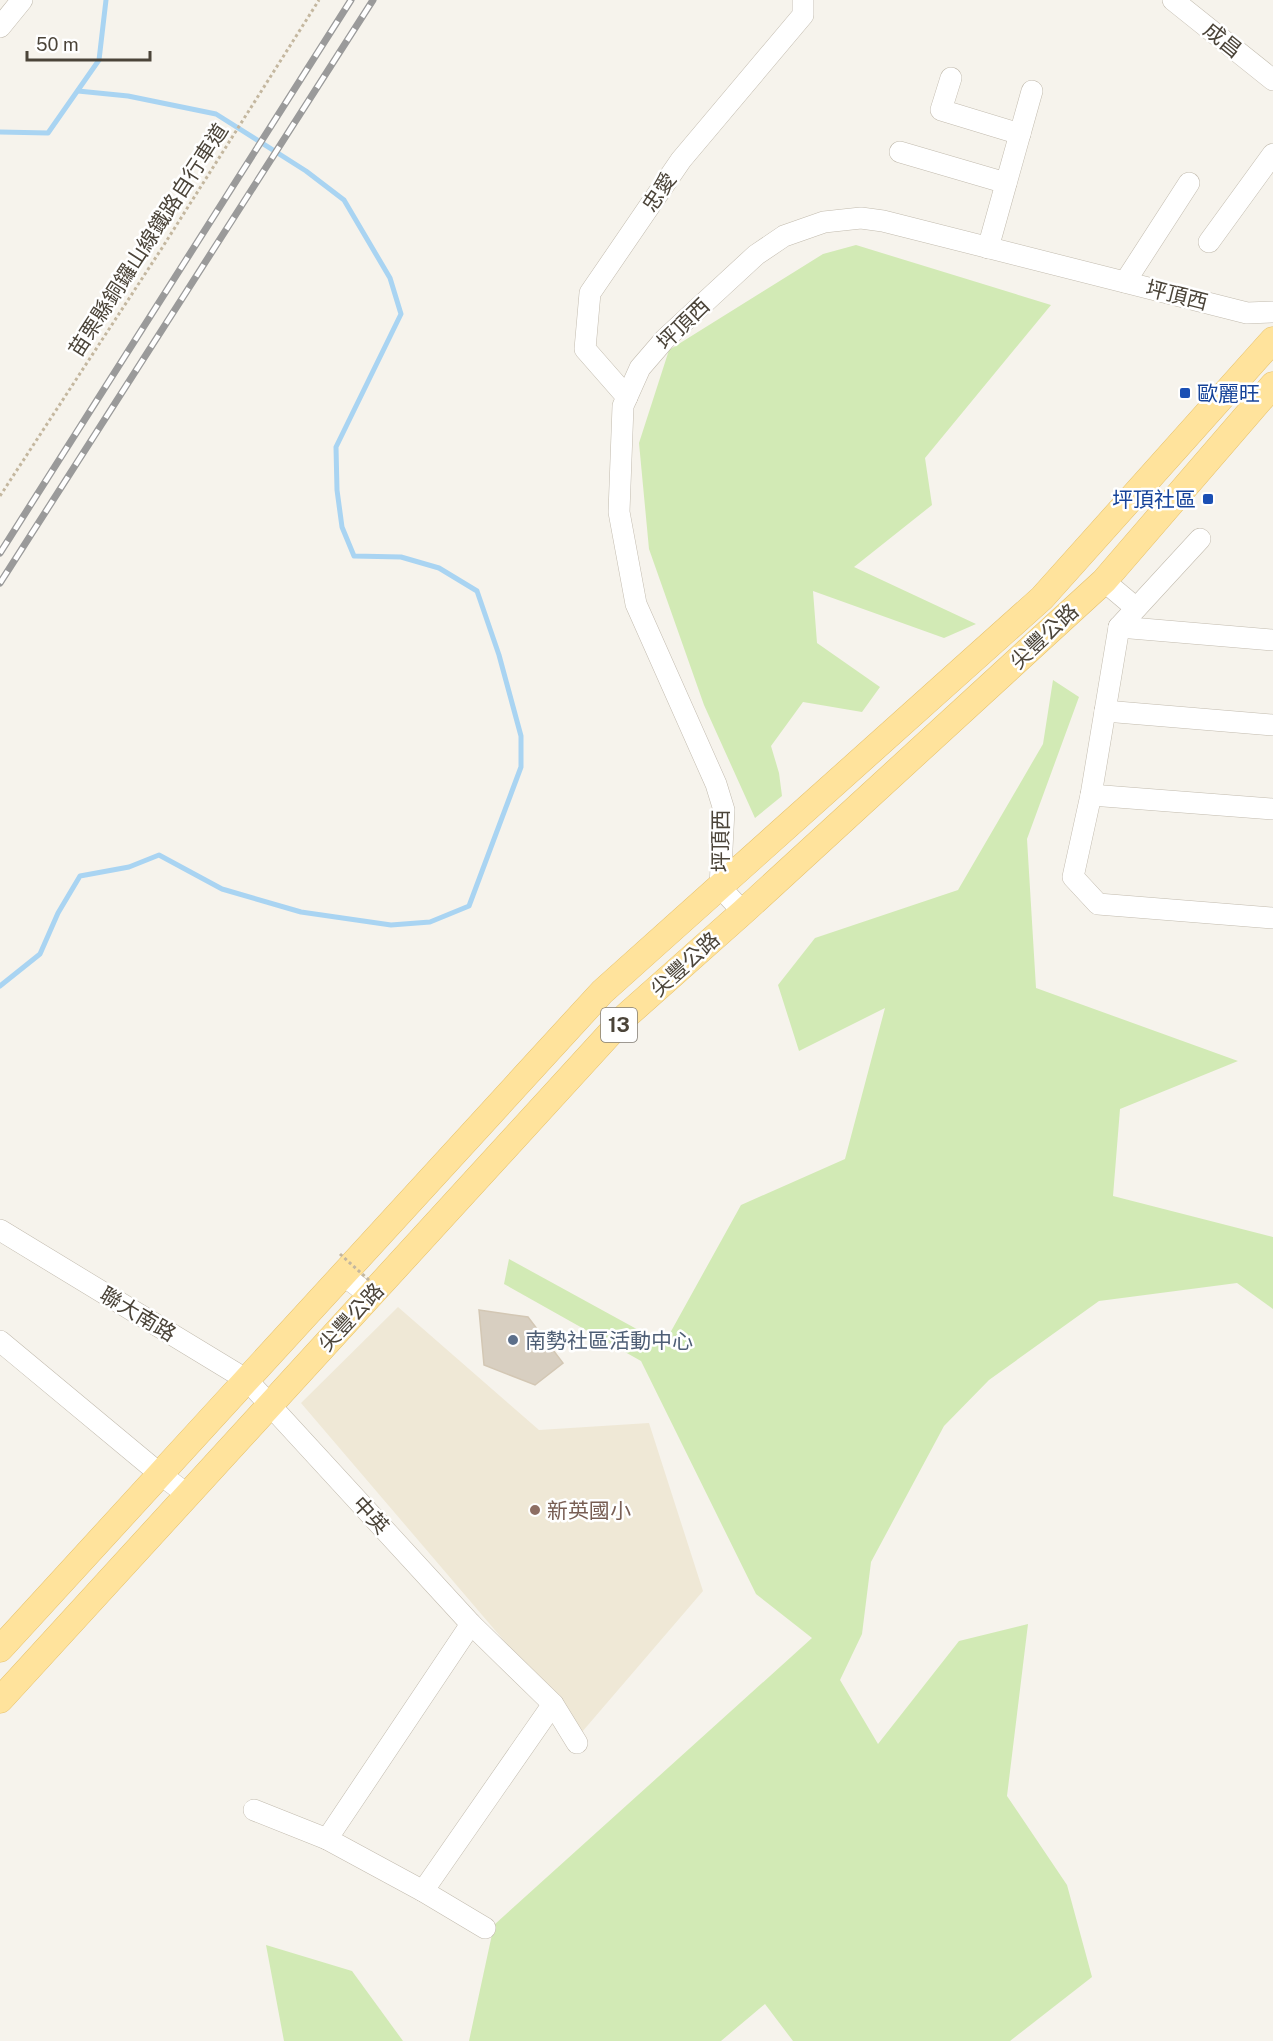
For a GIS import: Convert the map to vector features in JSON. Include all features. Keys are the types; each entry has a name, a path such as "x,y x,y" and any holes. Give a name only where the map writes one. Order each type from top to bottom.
{"main road":[{"name":"尖豐公路","path":"0,1649 247,1380 341,1265 602,992 1042,598 1273,340"},
{"name":"尖豐公路","path":"0,1700 270,1405 380,1297 626,1016 743,912 1104,581 1273,385"}],"street":[{"path":"0,27 22,0"},
{"name":"忠愛","path":"627,397 585,349 590,293 681,160 803,15 803,0"},
{"name":"成昌","path":"1173,0 1273,80"},
{"path":"951,78 941,110 1020,135"},
{"path":"988,248 1032,91"},
{"path":"900,152 1006,183"},
{"path":"1209,242 1273,154"},
{"path":"1125,282 1189,183"},
{"name":"坪頂西","path":"743,912 720,887 724,810 719,793 636,604 619,512 623,406 640,368 665,339 756,255 784,236 824,222 861,218 882,221 1247,313 1273,312"},
{"path":"1200,539 1119,627 1091,795 1073,877 1098,904 1273,918"},
{"path":"1104,581 1136,608"},
{"path":"1119,627 1273,640"},
{"path":"1105,711 1273,725"},
{"path":"1091,795 1273,809"},
{"name":"聯大南路","path":"0,1230 247,1380 270,1405"},
{"path":"341,1265 380,1297"},
{"path":"0,1341 188,1495"},
{"name":"中英","path":"270,1405 471,1624 554,1704 577,1743"},
{"path":"327,1839 471,1624"},
{"path":"423,1891 554,1704"},
{"path":"254,1810 327,1839 423,1891 485,1928"}],"path":[{"name":"苗栗縣銅鑼山線鐵路自行車道","path":"0,496 162,248 319,0"},
{"path":"341,1265 380,1297"}],"shaded area":[{"name":"新英國小","path":"398,1307 539,1430 649,1423 703,1591 582,1732 301,1403"}],"green space":[{"path":"856,245 1051,305 925,458 932,505 854,567 976,624 944,638 813,591 817,643 880,687 862,712 803,702 771,746 779,773 782,796 755,818 704,705 649,549 639,443 669,350 823,254"},
{"path":"1053,680 1079,697 1027,839 1036,988 1238,1061 1120,1109 1113,1196 1273,1237 1273,1309 1237,1283 1099,1301 989,1380 944,1426 871,1562 862,1634 840,1680 878,1744 959,1641 1028,1624 1007,1796 1067,1885 1092,1977 1010,2041 793,2041 765,2004 721,2041 469,2041 494,1925 812,1638 756,1594 641,1361 504,1284 509,1259 664,1344 741,1205 845,1159 885,1008 799,1051 778,985 815,938 958,890 1043,744"},
{"path":"266,1945 352,1971 403,2041 284,2041"}],"building":[{"name":"南勢社區活動中心","path":"479,1310 528,1317 563,1363 535,1385 484,1365"}],"waterway":[{"path":"0,132 48,133 99,60 106,0"},
{"path":"0,986 40,954 58,913 80,876 129,867 159,855 222,889 301,912 391,925 430,922 469,906 521,767 521,736 499,655 477,591 439,568 401,557 354,556 342,527 337,490 336,447 401,314 390,278 344,200 306,171 216,114 128,96 78,91"}],"railway":[{"path":"0,553 351,0"},
{"path":"0,583 373,0"}],"place":[{"name":"歐麗旺","path":"1185,393"},
{"name":"坪頂社區","path":"1208,499"},
{"name":"南勢社區活動中心","path":"513,1340"},
{"name":"新英國小","path":"535,1510"}]}
